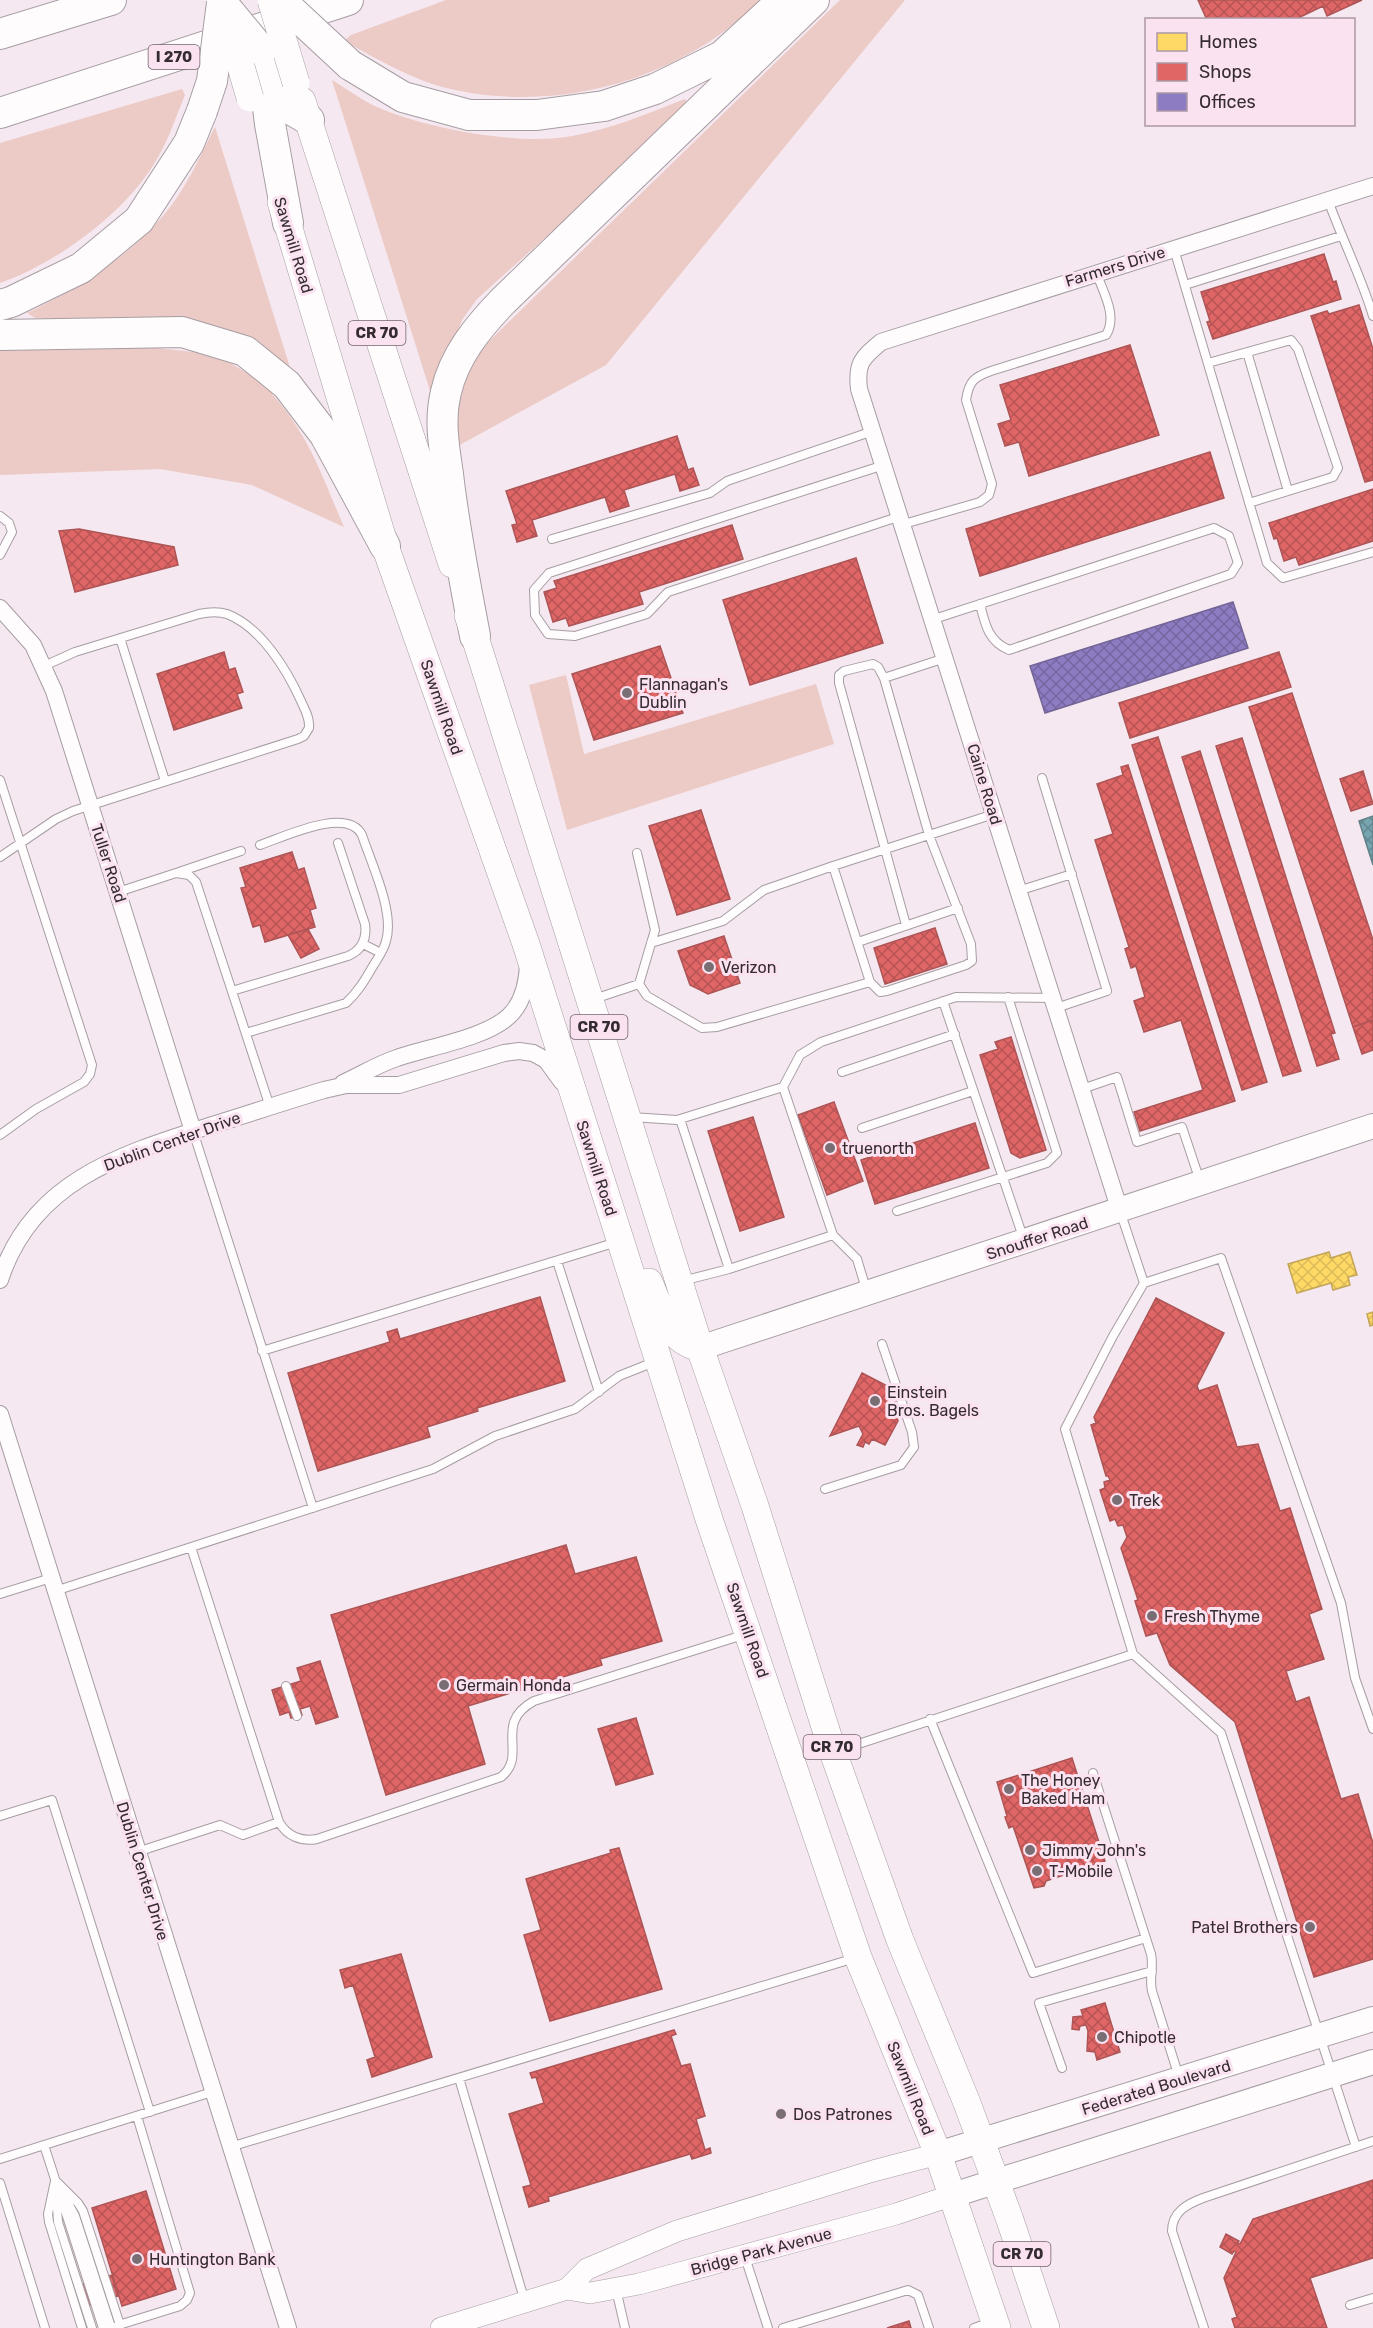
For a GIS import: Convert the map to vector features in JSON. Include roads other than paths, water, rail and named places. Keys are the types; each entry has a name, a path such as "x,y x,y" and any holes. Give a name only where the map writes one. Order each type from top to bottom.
{"highway":[{"path":"0,34 111,0"},
{"path":"261,50 265,0"},
{"path":"280,0 350,65 403,97 469,115 537,115 604,106 656,89 722,56 783,0"},
{"name":"I 270","path":"0,113 348,0"},
{"path":"475,636 450,494 441,425 446,392 453,369 473,333 502,301 814,0"},
{"path":"222,1 261,50 274,90 288,223"},
{"path":"0,304 11,302 81,268 139,220 189,143 202,111 212,81 222,1"},
{"path":"274,90 292,110 309,120"},
{"path":"0,335 182,332 245,351 287,385 325,435 386,546"}],"main road":[{"path":"271,0 274,90"},
{"path":"222,1 274,90"},
{"name":"CR 70","path":"309,120 700,1348 755,1506 833,1752 900,1940 996,2181 1046,2328"},
{"name":"Sawmill Road","path":"288,223 386,546 526,944 710,1522 858,1957 953,2195 989,2326"},
{"name":"Snouffer Road","path":"700,1348 1373,1126"},
{"path":"602,1186 667,1324 678,1340 700,1348"},
{"name":"Federated Boulevard","path":"938,2154 1373,2019"},
{"path":"953,2195 1373,2062"}],"street":[{"name":"Farmers Drive","path":"863,358 881,342 1373,186"},
{"name":"Caine Road","path":"863,358 857,373 858,381 1120,1210"},
{"name":"Tuller Road","path":"0,608 23,632 44,666 61,711 193,1131"},
{"name":"Dublin Center Drive","path":"324,1090 390,1060 489,1029 508,1017 525,989 528,966 526,944"},
{"name":"Dublin Center Drive","path":"0,1280 24,1231 44,1208 74,1181 108,1162 193,1131 324,1090 356,1084 399,1085 504,1053 523,1051 538,1055 549,1062 561,1080 581,1120"},
{"name":"Dublin Center Drive","path":"0,1414 288,2328"},
{"name":"Bridge Park Avenue","path":"441,2328 567,2289 587,2269 677,2231 873,2171 938,2154"},
{"name":"Bridge Park Avenue","path":"567,2289 590,2294 639,2284 896,2214 953,2195"}],"lane":[{"path":"1328,200 1341,236 1362,279 1373,316"},
{"path":"1185,285 1341,236"},
{"path":"1174,248 1267,563 1282,578 1373,552"},
{"path":"884,465 549,573 534,590 535,615 548,634 575,636 647,614 668,592 902,520 980,502 989,495 992,483 966,400 968,388 976,376 1106,335 1111,327 1111,314 1096,272"},
{"path":"1208,363 1291,340 1298,349 1338,468 1333,477 1249,503"},
{"path":"1247,352 1288,491"},
{"path":"552,539 710,493 727,481 873,430"},
{"path":"0,516 8,521 12,530 0,555"},
{"path":"934,620 980,604 1214,528 1229,536 1238,563 1231,574 1009,650 999,645 988,632 980,604"},
{"path":"0,858 56,819 91,805 302,737 308,730 309,720 292,681 280,662 259,638 230,616 214,612 199,614 75,652 44,666"},
{"path":"120,638 165,781"},
{"path":"884,678 945,657"},
{"path":"834,866 870,982 880,992 966,965 972,961 971,944 929,835 884,678 873,664 844,671 840,675 839,683 906,925"},
{"path":"628,1117 680,1119 783,1087 800,1055 821,1042 956,997 1008,997 1054,1003 1107,991 1042,778"},
{"path":"0,780 88,1048 92,1068 84,1082 36,1109 0,1135"},
{"path":"651,943 723,921 764,890 994,814"},
{"path":"246,1033 346,1003 358,992 381,953 386,942 388,927 387,909 358,828 349,823 334,822 260,845"},
{"path":"232,991 351,955 363,944 365,924 338,843"},
{"path":"118,892 241,851"},
{"path":"637,853 655,930 639,984"},
{"path":"173,874 183,873 196,882 270,1107"},
{"path":"1018,891 1072,874"},
{"path":"858,942 958,908"},
{"path":"363,944 381,953"},
{"path":"639,984 647,996 702,1028 717,1027 870,982"},
{"path":"591,1000 639,984"},
{"path":"897,1211 1047,1163 1057,1153 1008,997"},
{"path":"943,1001 956,1034 1024,1242"},
{"path":"842,1072 956,1034"},
{"path":"1082,1089 1117,1077 1137,1142 1182,1127 1201,1184"},
{"path":"783,1087 833,1235 857,1259 868,1293"},
{"path":"862,1128 973,1091"},
{"path":"680,1119 729,1269"},
{"path":"193,1131 313,1508"},
{"path":"1120,1210 1144,1282"},
{"path":"679,1282 729,1269 833,1235"},
{"path":"262,1351 620,1242"},
{"path":"1356,2147 1221,1733 1133,1654 1065,1430 1113,1336 1144,1282 1221,1258 1341,1603 1355,1678 1373,1729"},
{"path":"557,1261 599,1392"},
{"path":"825,1489 901,1465 914,1447 912,1432 882,1344"},
{"path":"0,1594 53,1585 191,1547 434,1469 495,1436 575,1409 625,1373 658,1361"},
{"path":"191,1547 279,1822 292,1836 312,1840 497,1779 507,1772 512,1764 512,1728 516,1717 528,1704 749,1633"},
{"path":"833,1752 1133,1654"},
{"path":"286,1686 297,1716"},
{"path":"930,1719 1033,1973 1146,1938"},
{"path":"1093,1773 1153,1961 1152,1991 1180,2080"},
{"path":"0,1816 52,1800 150,2112"},
{"path":"137,1852 220,1825 243,1835 279,1822"},
{"path":"230,2147 858,1957"},
{"path":"1062,2068 1039,2003 1152,1971"},
{"path":"459,2078 525,2302"},
{"path":"0,2159 212,2092"},
{"path":"111,2327 180,2307 190,2293 136,2116"},
{"path":"1204,2328 1172,2231 1177,2214 1194,2201 1373,2141"},
{"path":"44,2145 111,2327"},
{"path":"54,2175 83,2211 111,2327"},
{"path":"54,2175 55,2182 48,2214 49,2222 82,2328"},
{"path":"54,2175 57,2217 92,2328"},
{"path":"0,2183 45,2328"},
{"path":"744,2255 768,2328"},
{"path":"616,2289 625,2328"},
{"path":"783,2328 908,2290 918,2295 929,2328"},
{"path":"1350,2305 1373,2298"}],"place":[{"name":"Flannagan's Dublin","path":"627,693"},
{"name":"Verizon","path":"709,967"},
{"name":"truenorth","path":"830,1148"},
{"name":"Einstein Bros. Bagels","path":"875,1401"},
{"name":"Trek","path":"1117,1500"},
{"name":"Fresh Thyme","path":"1152,1616"},
{"name":"Germain Honda","path":"444,1685"},
{"name":"The Honey Baked Ham","path":"1009,1789"},
{"name":"Jimmy John's","path":"1030,1850"},
{"name":"T-Mobile","path":"1037,1871"},
{"name":"Patel Brothers","path":"1310,1927"},
{"name":"Chipotle","path":"1102,2037"},
{"name":"Dos Patrones","path":"781,2114"},
{"name":"Huntington Bank","path":"137,2259"}]}
